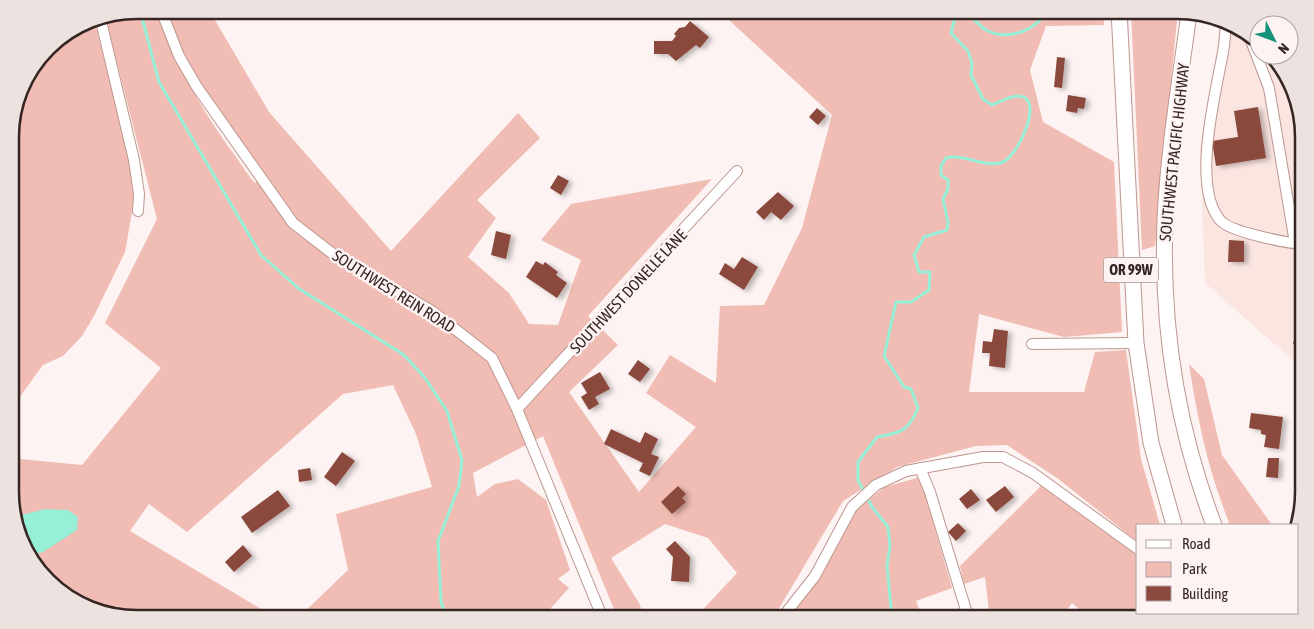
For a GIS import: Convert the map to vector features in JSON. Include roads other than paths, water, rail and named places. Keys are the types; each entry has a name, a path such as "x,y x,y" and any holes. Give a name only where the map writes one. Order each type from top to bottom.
{"highway":[{"name":"OR 99W","path":"1119,19 1136,343 1151,443 1174,524"},
{"name":"SOUTHWEST PACIFIC HIGHWAY","path":"1188,20 1168,180 1165,284 1170,356 1177,397 1197,476 1214,524"}],"street":[{"name":"SOUTHWEST REIN ROAD","path":"165,19 179,56 197,87 293,223 334,254 432,311 484,350 498,368 599,610"},
{"path":"102,25 134,160 139,194 138,211"},
{"path":"1225,29 1207,140 1206,171 1210,197 1220,220 1239,231 1295,242"},
{"path":"1260,65 1269,88 1295,222"},
{"name":"SOUTHWEST DONELLE LANE","path":"517,410 737,172"},
{"path":"1032,344 1136,343"},
{"path":"788,610 815,576 842,523 863,495 888,478 920,468 983,457 1003,457 1034,473 1136,548"},
{"path":"920,468 930,492 966,610"}],"waterway":[{"path":"142,19 159,82 261,255 298,288 404,355 425,378 447,411 462,460 459,486 438,541 441,601 444,610"},
{"path":"891,610 887,565 890,546 888,527 872,507 858,480 858,462 877,437 903,430 911,422 918,408 911,389 904,387 884,356 896,302 911,302 929,290 930,272 919,272 914,255 924,237 947,230 948,222 943,199 948,189 948,180 941,175 941,166 946,158 961,158 990,164 1003,162 1016,149 1027,127 1030,115 1030,105 1026,99 1018,96 992,105 983,99 971,75 972,63 968,51 951,33 955,19"},
{"path":"973,19 986,30 1008,35 1023,31 1041,19"}]}
